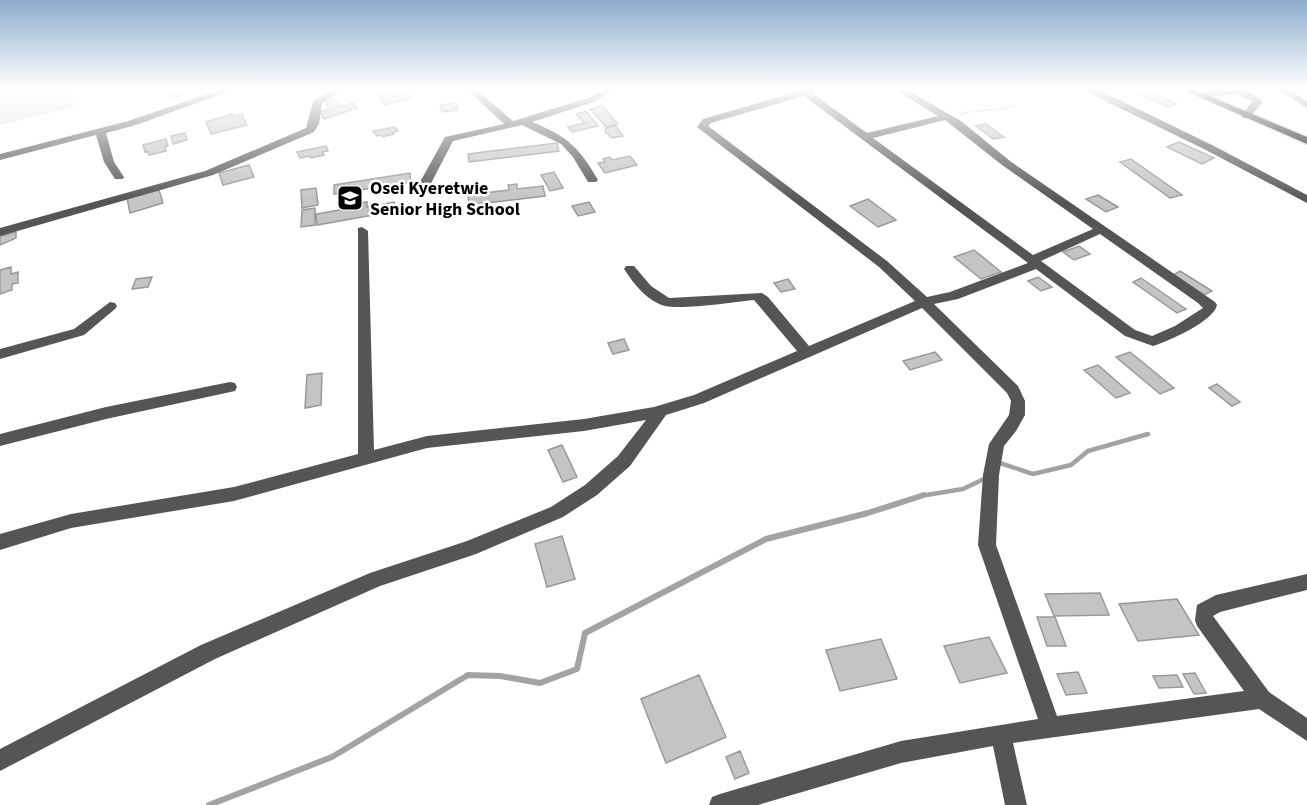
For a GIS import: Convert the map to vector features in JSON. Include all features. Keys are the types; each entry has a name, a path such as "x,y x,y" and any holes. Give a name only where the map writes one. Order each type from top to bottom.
{"main road":[{"path":"1272,127 1307,141"}],"street":[{"path":"0,157 118,127"},
{"path":"0,232 231,166 310,130 313,127"},
{"path":"421,191 449,139 501,127"},
{"path":"527,127 559,137 571,145 592,180"},
{"path":"703,127 883,264 1013,390 1018,401 1017,416 997,444 991,475 987,545 1051,727"},
{"path":"855,127 1142,339 1153,341 1158,339 1180,329 1209,310 1210,305 1006,163 965,127"},
{"path":"867,136 908,127"},
{"path":"1166,127 1307,200"},
{"path":"100,131 109,162 119,177"},
{"path":"0,542 71,521 234,494 427,442 459,436 513,434 660,412 699,399 924,302 953,296 1035,262 1100,230"},
{"path":"363,231 366,460"},
{"path":"630,269 657,298 668,302 757,296 763,300 806,352"},
{"path":"0,354 79,332 94,322 110,306"},
{"path":"0,440 106,413 230,387"},
{"path":"0,760 208,652 376,579 470,548 556,512 591,490 624,461 660,412"},
{"path":"1307,582 1216,604 1204,611 1204,620 1262,699 1307,731"},
{"path":"720,805 902,752 1000,734 1262,699"},
{"path":"1000,734 1016,805"}],"building":[{"path":"208,127 241,127 211,134"},
{"path":"395,127 398,131 382,137 377,136 373,131"},
{"path":"570,127 596,127 572,132"},
{"path":"616,127 623,136 612,138 605,132 606,128"},
{"path":"977,127 990,127 1004,137 993,139"},
{"path":"185,133 187,140 173,144 171,136"},
{"path":"166,139 168,146 165,146 166,151 149,155 148,151 145,152 143,145"},
{"path":"1179,142 1214,158 1202,164 1167,147"},
{"path":"557,143 559,151 469,162 468,154"},
{"path":"326,146 328,151 322,152 324,155 311,158 309,156 300,158 297,152"},
{"path":"630,156 637,165 605,173 598,163 605,162 603,159 610,157 612,160"},
{"path":"1131,159 1182,195 1170,198 1120,162"},
{"path":"249,165 254,177 223,185 219,173"},
{"path":"554,172 563,188 550,191 541,175"},
{"path":"410,173 411,182 334,194 334,185"},
{"path":"517,184 517,189 543,186 545,196 469,205 468,195 509,190 508,185"},
{"path":"316,188 318,205 302,208 301,190"},
{"path":"159,190 163,203 130,213 127,198"},
{"path":"1098,195 1118,207 1106,212 1086,199"},
{"path":"868,199 896,220 878,227 850,206"},
{"path":"367,202 367,207 394,202 396,211 317,225 316,214 356,207 356,204"},
{"path":"589,202 595,212 578,216 572,206"},
{"path":"315,208 315,225 301,227 302,210"},
{"path":"16,232 16,238 0,245 0,234 1,236"},
{"path":"1079,246 1090,254 1074,260 1063,252"},
{"path":"974,250 1001,272 981,279 954,257"},
{"path":"11,267 11,274 18,272 18,283 12,284 12,290 0,294 0,270"},
{"path":"1180,271 1212,291 1204,295 1173,275"},
{"path":"152,277 148,287 132,289 136,279"},
{"path":"1038,277 1052,287 1041,291 1028,281"},
{"path":"1141,278 1186,309 1177,313 1133,282"},
{"path":"788,279 795,289 781,292 774,283"},
{"path":"624,339 629,350 613,354 608,343"},
{"path":"935,352 942,360 910,370 903,361"},
{"path":"1130,352 1174,388 1160,394 1116,357"},
{"path":"1098,365 1130,393 1116,398 1084,370"},
{"path":"322,373 321,405 305,408 307,375"},
{"path":"1217,384 1240,402 1232,406 1209,388"},
{"path":"562,445 577,477 563,482 548,450"},
{"path":"562,536 575,579 547,587 535,544"},
{"path":"1100,593 1109,615 1054,616 1045,594"},
{"path":"1177,599 1199,635 1138,641 1119,604"},
{"path":"1037,617 1055,617 1066,646 1047,646"},
{"path":"989,637 1007,673 960,683 944,646"},
{"path":"881,639 897,679 840,691 826,650"},
{"path":"1078,672 1087,693 1066,695 1057,674"},
{"path":"1195,673 1206,693 1194,694 1183,674"},
{"path":"699,675 726,737 666,763 641,699"},
{"path":"1177,675 1183,687 1159,688 1153,676"},
{"path":"740,751 749,773 735,779 726,757"}],"waterway":[{"path":"997,462 1033,474 1071,465 1088,451 1148,434"},
{"path":"922,496 963,489 988,477"},
{"path":"209,805 332,757 468,675 500,676 540,683 577,669 585,633 766,539 868,513 922,496"}],"place":[{"name":"Osei Kyeretwie Senior High School","path":"350,198"}]}
